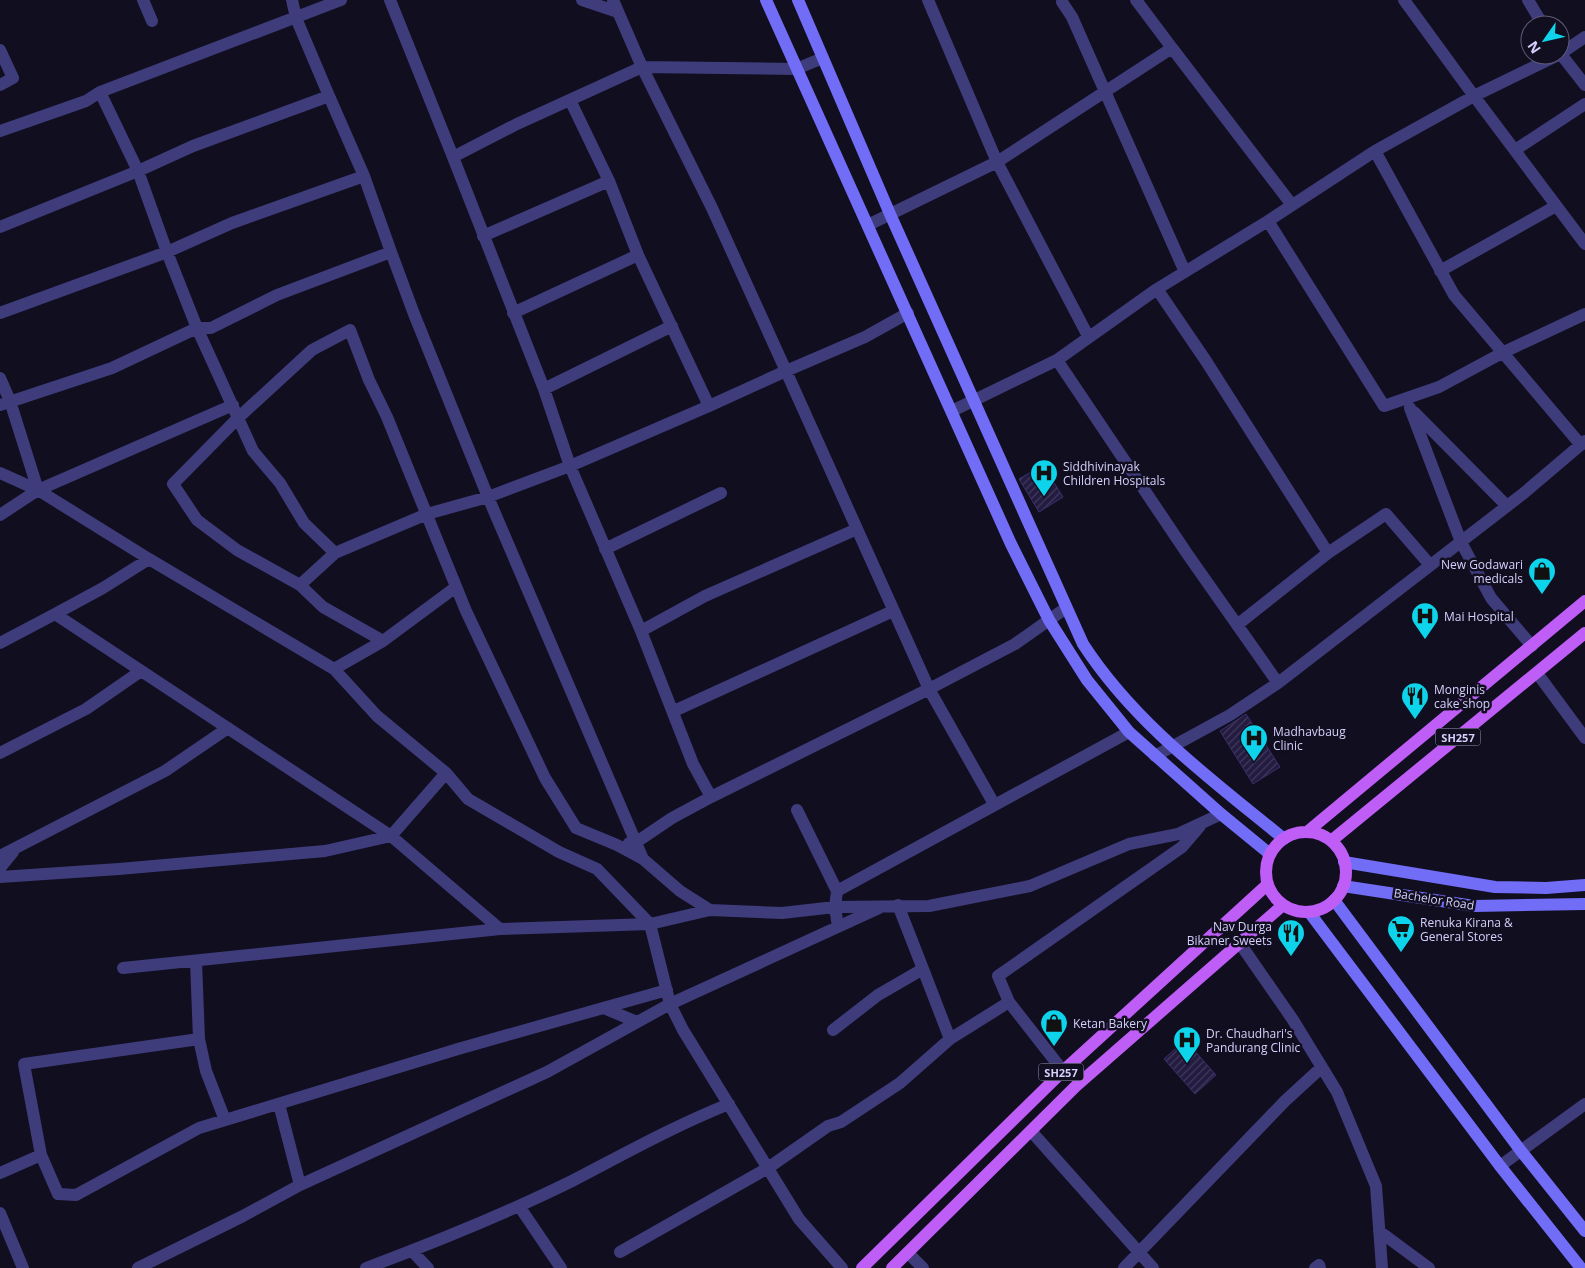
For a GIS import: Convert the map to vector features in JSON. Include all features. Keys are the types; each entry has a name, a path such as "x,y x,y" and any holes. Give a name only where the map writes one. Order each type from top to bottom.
{"main road":[{"name":"SH257","path":"1307,832 1585,601"},
{"name":"SH257","path":"1331,841 1585,633"},
{"path":"1307,832 1326,838 1336,846 1344,862 1346,871 1343,886 1334,900 1317,911 1309,912 1291,909 1271,892 1266,866 1270,854 1284,838 1307,832"},
{"name":"SH257","path":"862,1268 1063,1071 1268,884"},
{"name":"SH257","path":"892,1268 1076,1086 1239,942 1284,905"}],"street":[{"path":"143,0 152,21"},
{"path":"292,0 296,18 364,176 414,314 488,497 643,859"},
{"path":"0,131 86,102 100,92 165,68 242,36 296,18 341,0"},
{"path":"390,0 544,389 570,466 641,631 674,711 693,764 710,797"},
{"path":"582,0 618,12"},
{"path":"613,0 642,67 704,190 929,689 994,804"},
{"path":"766,0 1011,544 1049,620 1087,680 1128,732 1221,814 1270,854"},
{"path":"798,0 890,214 1083,644 1101,671 1140,716 1172,746 1284,838"},
{"path":"928,0 997,162 1088,336"},
{"path":"1136,0 1292,205"},
{"path":"1404,0 1585,244"},
{"path":"1528,0 1537,15"},
{"path":"1062,2 1072,17 1185,272"},
{"path":"1570,47 1585,37"},
{"path":"868,225 997,162 1172,48"},
{"path":"0,50 13,78 0,84"},
{"path":"453,158 570,100 642,67 796,69 823,58"},
{"path":"952,411 1057,360 1088,336 1157,289 1268,221 1375,151 1474,96 1537,65"},
{"path":"1569,65 1585,85"},
{"path":"100,92 138,171 197,328 253,451 280,483 304,523 335,553"},
{"path":"0,227 138,171 193,146 329,96"},
{"path":"570,100 609,181 638,256 709,406"},
{"path":"1514,150 1585,104"},
{"path":"1155,756 1230,715 1278,684 1507,506 1583,443 1454,295 1375,151"},
{"path":"0,313 168,252 232,223 364,176"},
{"path":"483,236 609,181"},
{"path":"1440,271 1556,206"},
{"path":"1268,221 1384,406 1408,404 1504,352 1585,314"},
{"path":"5,403 112,368 197,328 211,328 277,295 391,252"},
{"path":"513,313 638,256"},
{"path":"1157,289 1206,361 1328,553"},
{"path":"300,586 335,553 427,514 488,497 570,466 865,337 908,313"},
{"path":"544,389 672,326"},
{"path":"383,642 323,607 300,586 238,550 197,520 173,484 238,418 312,350 350,330 456,587 545,778 565,811 576,828 617,845 643,859 680,891 710,910"},
{"path":"1057,360 1278,684"},
{"path":"0,378 5,403 38,490"},
{"path":"1408,404 1507,506"},
{"path":"1408,404 1461,542 1491,598 1532,646"},
{"path":"0,515 38,490 232,405"},
{"path":"0,473 38,490 334,670 377,716 446,772 468,799 559,852 597,869 650,924 670,1004 683,1030 799,1219 842,1268"},
{"path":"605,549 721,493"},
{"path":"1236,625 1328,553 1386,514 1430,565"},
{"path":"641,631 705,596 857,529"},
{"path":"0,642 103,588 149,559"},
{"path":"334,670 383,642 456,587"},
{"path":"617,845 635,842 672,818 710,797 929,689 1015,644 1066,608"},
{"path":"674,711 894,611"},
{"path":"55,614 391,836 500,929"},
{"path":"0,753 86,709 141,671"},
{"path":"1536,673 1585,738"},
{"path":"0,856 166,771 228,728"},
{"path":"837,891 934,840 994,804 1128,732"},
{"path":"0,877 119,869 325,851 391,836 446,772"},
{"path":"797,810 837,891 835,907 838,927"},
{"path":"123,968 500,929 650,924 710,910 782,913 835,907 928,906 1030,886 1129,844 1178,834 1221,814"},
{"path":"1063,1071 1009,1002 998,976 1182,847 1204,822"},
{"path":"0,868 14,850"},
{"name":"Bachelor Road","path":"1344,862 1495,886 1546,888 1585,885"},
{"name":"Bachelor Road","path":"1343,886 1474,906 1585,904"},
{"path":"1334,900 1521,1151 1585,1231"},
{"path":"138,1268 300,1185 547,1072 670,1004 838,927 892,905"},
{"path":"892,905 923,969 950,1039"},
{"path":"1309,912 1500,1166 1582,1268"},
{"path":"1239,942 1293,1020 1337,1092 1376,1186 1382,1268"},
{"path":"196,961 199,1039 206,1071 224,1120"},
{"path":"832,1030 878,995 923,969"},
{"path":"199,1039 24,1064 40,1155 58,1194 76,1195 199,1128 458,1050 667,990"},
{"path":"620,1252 768,1168 828,1126 841,1122 900,1083 950,1039 1009,1002"},
{"path":"606,1009 637,1022"},
{"path":"1124,1268 1285,1101 1322,1067"},
{"path":"279,1104 300,1185"},
{"path":"366,1268 412,1251 519,1206 683,1122 729,1104"},
{"path":"1500,1166 1585,1104"},
{"path":"1031,1131 1154,1268"},
{"path":"0,1173 40,1155"},
{"path":"519,1206 561,1268"},
{"path":"0,1213 23,1268"},
{"path":"1379,1231 1428,1268"},
{"path":"412,1251 428,1268"},
{"path":"908,1253 923,1268"},
{"path":"1315,1268 1319,1265 1320,1268"}],"building":[{"path":"1043,465 1063,497 1039,512 1019,479"},
{"path":"1246,714 1280,767 1253,784 1220,731"},
{"path":"1185,1040 1216,1075 1195,1094 1164,1059"}],"place":[{"name":"Siddhivinayak Children Hospitals","path":"1044,497"},
{"name":"New Godawari medicals","path":"1542,595"},
{"name":"Mai Hospital","path":"1425,640"},
{"name":"Monginis cake shop","path":"1415,720"},
{"name":"Madhavbaug Clinic","path":"1254,762"},
{"name":"Renuka Kirana & General Stores","path":"1401,953"},
{"name":"Nav Durga Bikaner Sweets","path":"1291,957"},
{"name":"Ketan Bakery","path":"1054,1047"},
{"name":"Dr. Chaudhari's Pandurang Clinic","path":"1187,1064"}]}
